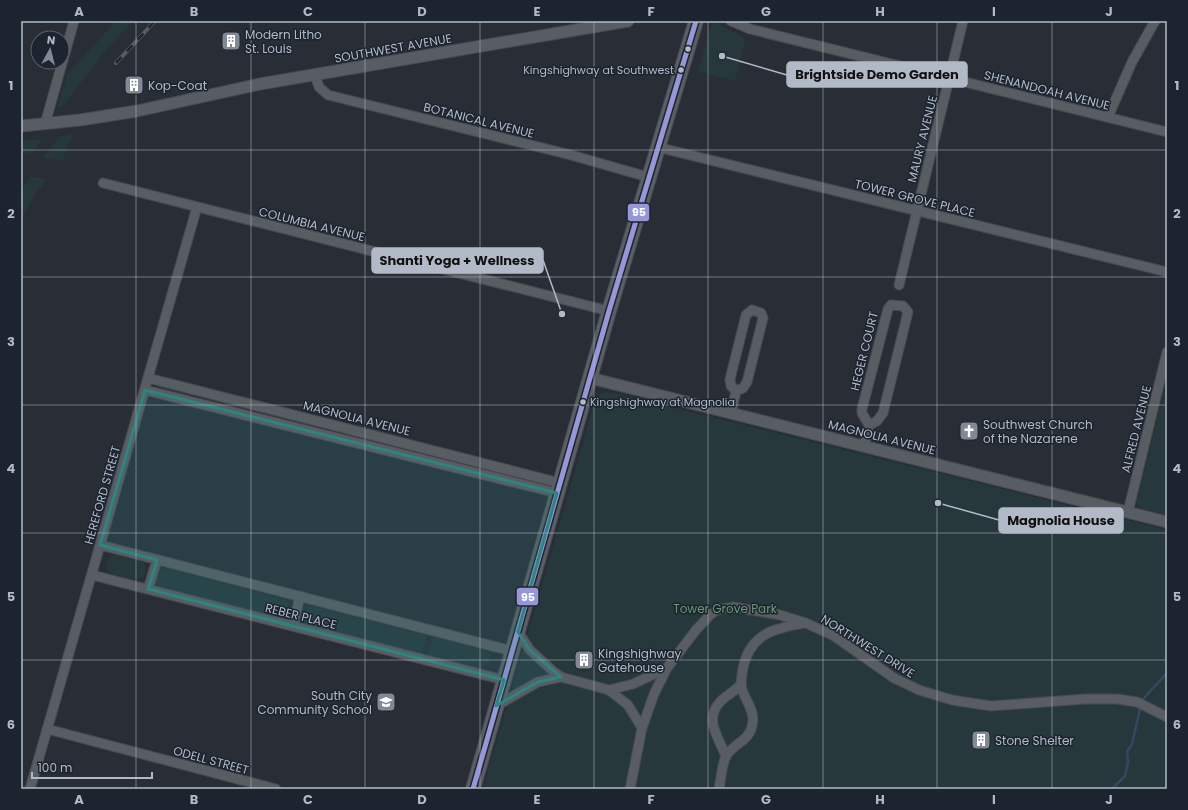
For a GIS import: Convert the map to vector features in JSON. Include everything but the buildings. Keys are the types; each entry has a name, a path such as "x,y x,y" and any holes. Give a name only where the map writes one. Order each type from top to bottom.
{"main road":[{"path":"473,789 648,177 696,21"}],"street":[{"path":"41,124 49,110 74,21"},
{"name":"SOUTHWEST AVENUE","path":"21,126 80,120 154,108 260,84 628,21"},
{"name":"SHENANDOAH AVENUE","path":"731,21 759,31 1167,132"},
{"path":"752,21 759,31"},
{"name":"MAURY AVENUE","path":"899,285 963,21"},
{"path":"1108,117 1132,62 1155,21"},
{"name":"BOTANICAL AVENUE","path":"315,75 319,87 328,95 571,155 648,177"},
{"name":"TOWER GROVE PLACE","path":"657,147 1167,272"},
{"name":"COLUMBIA AVENUE","path":"103,183 609,312"},
{"name":"HEREFORD STREET","path":"30,789 197,207"},
{"name":"HEGER COURT","path":"892,305 903,306 908,312 882,413 878,421 869,425 862,414 862,409 888,309 892,305"},
{"path":"731,413 736,391 746,385 764,318 763,315 757,311 752,310 746,314 730,379 732,386 736,391"},
{"name":"ALFRED AVENUE","path":"1128,512 1167,352"},
{"name":"MAGNOLIA AVENUE","path":"148,378 340,427 559,488"},
{"name":"MAGNOLIA AVENUE","path":"590,378 1167,522"},
{"name":"MAGNOLIA AVENUE","path":"144,390 337,438 559,488"},
{"path":"864,446 869,425"},
{"path":"337,438 340,427"},
{"name":"REBER PLACE","path":"100,545 512,651"},
{"path":"148,589 157,560"},
{"name":"REBER PLACE","path":"92,575 504,680"},
{"path":"293,626 300,596"},
{"name":"NORTHWEST DRIVE","path":"630,789 642,728 654,694 667,668 700,626 718,610 733,607 780,614 806,623 834,636 894,678 919,690 952,700 991,706 1078,699 1117,699 1137,702 1167,717"},
{"path":"726,757 713,730 713,715 720,702 731,694 740,684 747,653 754,642 775,630 806,623"},
{"path":"518,632 530,650 561,677 609,690 628,706 642,728"},
{"path":"609,690 633,684 667,668"},
{"path":"496,706 538,682 561,677"},
{"path":"719,789 726,757 748,736 753,723 751,708 740,684"},
{"name":"ODELL STREET","path":"47,730 276,789"}],"highlighted area":[{"path":"145,390 557,493 518,632 530,650 561,677 538,682 496,706 504,680 148,589 157,560 100,545"}],"green space":[{"path":"116,21 133,21 105,51 62,107 59,108 58,106 67,75"},
{"path":"714,22 741,36 745,41 735,81 698,71 711,26"},
{"path":"73,134 62,161 43,158 59,137"},
{"path":"42,139 30,155 21,152 21,141"},
{"path":"31,176 46,180 34,196 21,220 21,191"},
{"path":"1167,379 1167,515 1141,508 1136,504"},
{"path":"157,385 196,394 197,397 156,388"},
{"name":"Tower Grove Park","path":"603,392 614,393 1167,530 1167,789 483,789 595,401"},
{"path":"209,398 333,431 210,401 208,400"},
{"path":"345,432 471,465 471,466 345,436"},
{"path":"483,468 541,483 541,484 482,470"},
{"path":"115,555 142,562 146,566 144,577 133,579 117,576 111,573 107,568 106,563 111,556"},
{"path":"165,568 286,600 288,603 288,610 280,617 162,587 157,584 156,580 161,570"},
{"path":"310,605 427,636 421,654 305,624 303,621 303,615"},
{"path":"434,637 487,651 491,655 489,664 481,668 475,668 427,656"}],"waterway":[{"path":"1144,698 1167,673"},
{"path":"1112,789 1125,776 1128,763 1127,752 1132,744 1140,709"}],"railway":[{"path":"116,63 155,21"}],"transit line":[{"name":"95","path":"473,789 609,311 696,21"}],"place":[{"name":"Modern Litho St. Louis","path":"231,41"},
{"name":"Brightside Demo Garden","path":"722,56"},
{"name":"Kingshighway at Southwest","path":"681,70"},
{"name":"Kop-Coat","path":"134,85"},
{"name":"Shanti Yoga + Wellness","path":"562,314"},
{"name":"Kingshighway at Magnolia","path":"583,402"},
{"name":"Southwest Church of the Nazarene","path":"969,431"},
{"name":"Magnolia House","path":"938,503"},
{"name":"Kingshighway Gatehouse","path":"584,660"},
{"name":"South City Community School","path":"386,702"},
{"name":"Stone Shelter","path":"981,740"}]}
